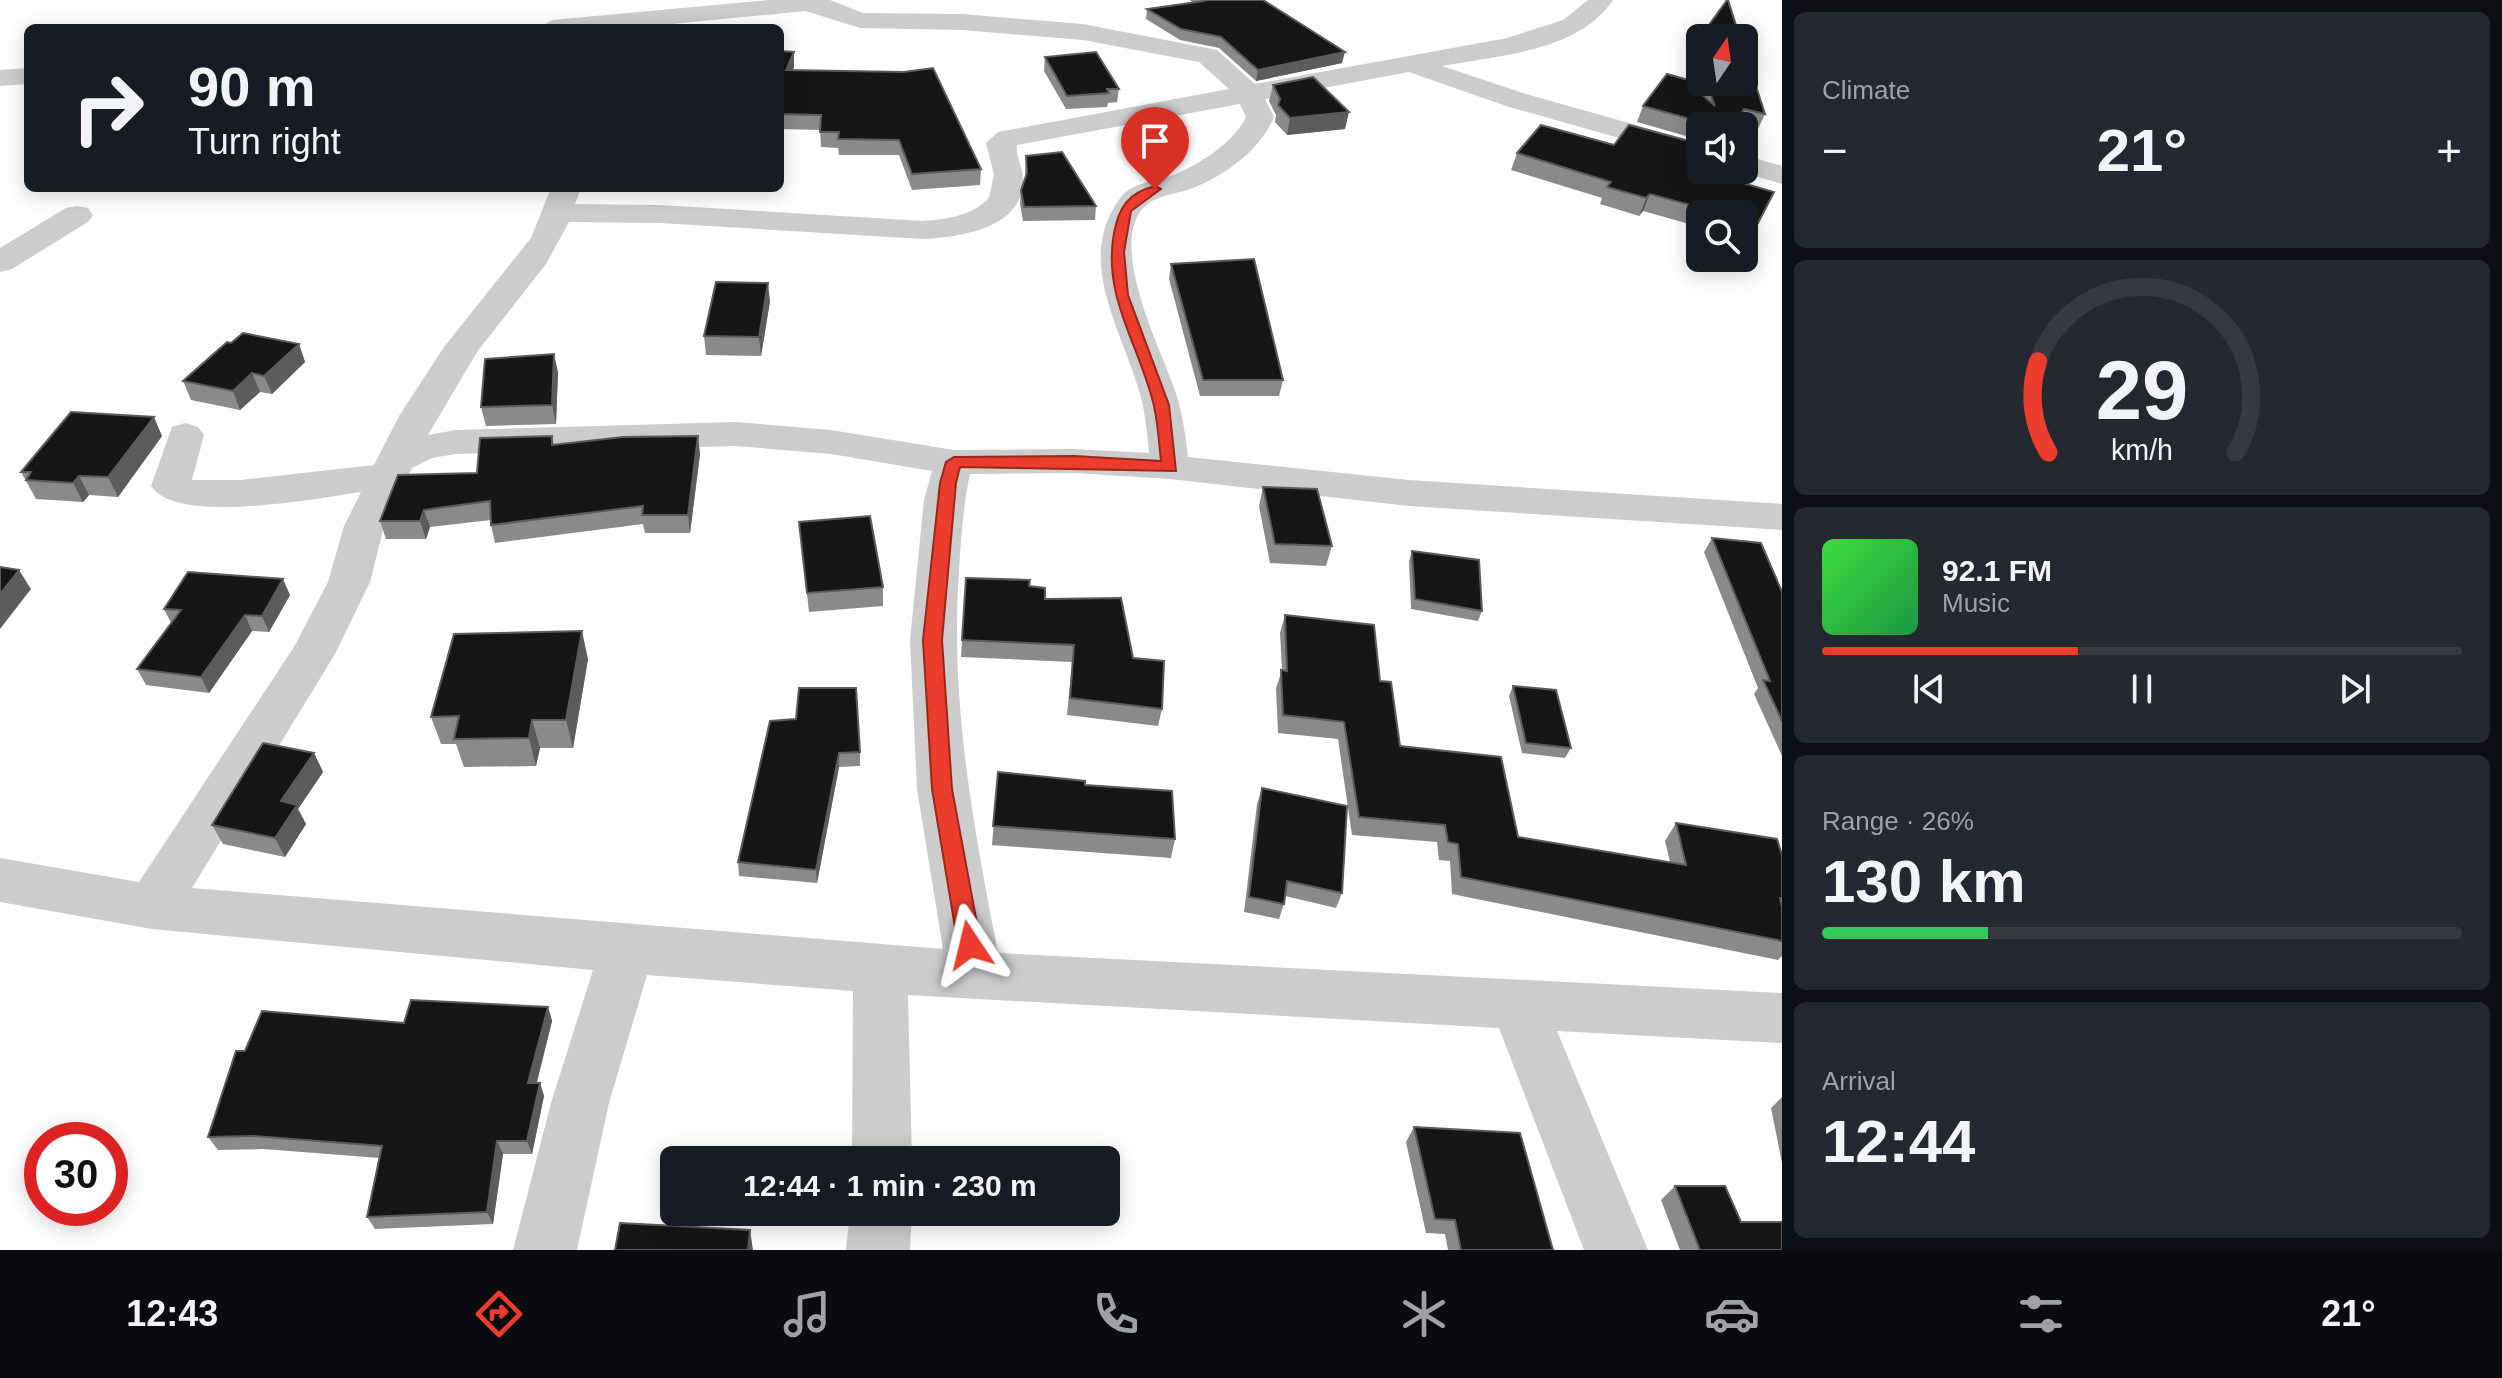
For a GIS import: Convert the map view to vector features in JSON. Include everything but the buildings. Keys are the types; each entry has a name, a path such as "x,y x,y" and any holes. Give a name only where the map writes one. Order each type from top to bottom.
{"street":[{"path":"581,24 638,16 773,6 824,6 858,0"},
{"path":"152,907 313,654 349,582 364,526 391,468 462,347 535,257 561,200 660,214 820,226 943,229 985,218 1000,206 1009,174 1000,143 1008,138 1543,36 1587,16 1601,0"},
{"path":"824,6 860,20 997,23 1108,35 1208,56 1249,93 1260,117 1252,136 1184,181 1142,194 1125,210 1120,224 1117,252 1121,295 1162,405 1170,467"},
{"path":"1093,7 1100,14 1108,35"},
{"path":"1407,62 1516,100 1686,148"},
{"path":"0,78 24,76"},
{"path":"1758,168 1782,175"},
{"path":"0,262 77,215"},
{"path":"185,435 171,486 186,494 254,492 391,468 422,448 456,442 679,433 798,438 954,462 1074,461 1170,467 1409,493 1782,517"},
{"path":"954,462 944,500 932,640 942,789 975,976"},
{"path":"0,880 152,907 975,976 1782,1018"},
{"path":"545,1250 580,1103 627,949"},
{"path":"880,968 882,1146"},
{"path":"1518,1006 1616,1250"},
{"path":"878,1250 880,1226"}],"route":[{"path":"970,945 942,789 932,640 948,483 954,462 1074,461 1170,467 1162,405 1121,295 1117,252 1125,210 1142,194 1155,189"}]}
